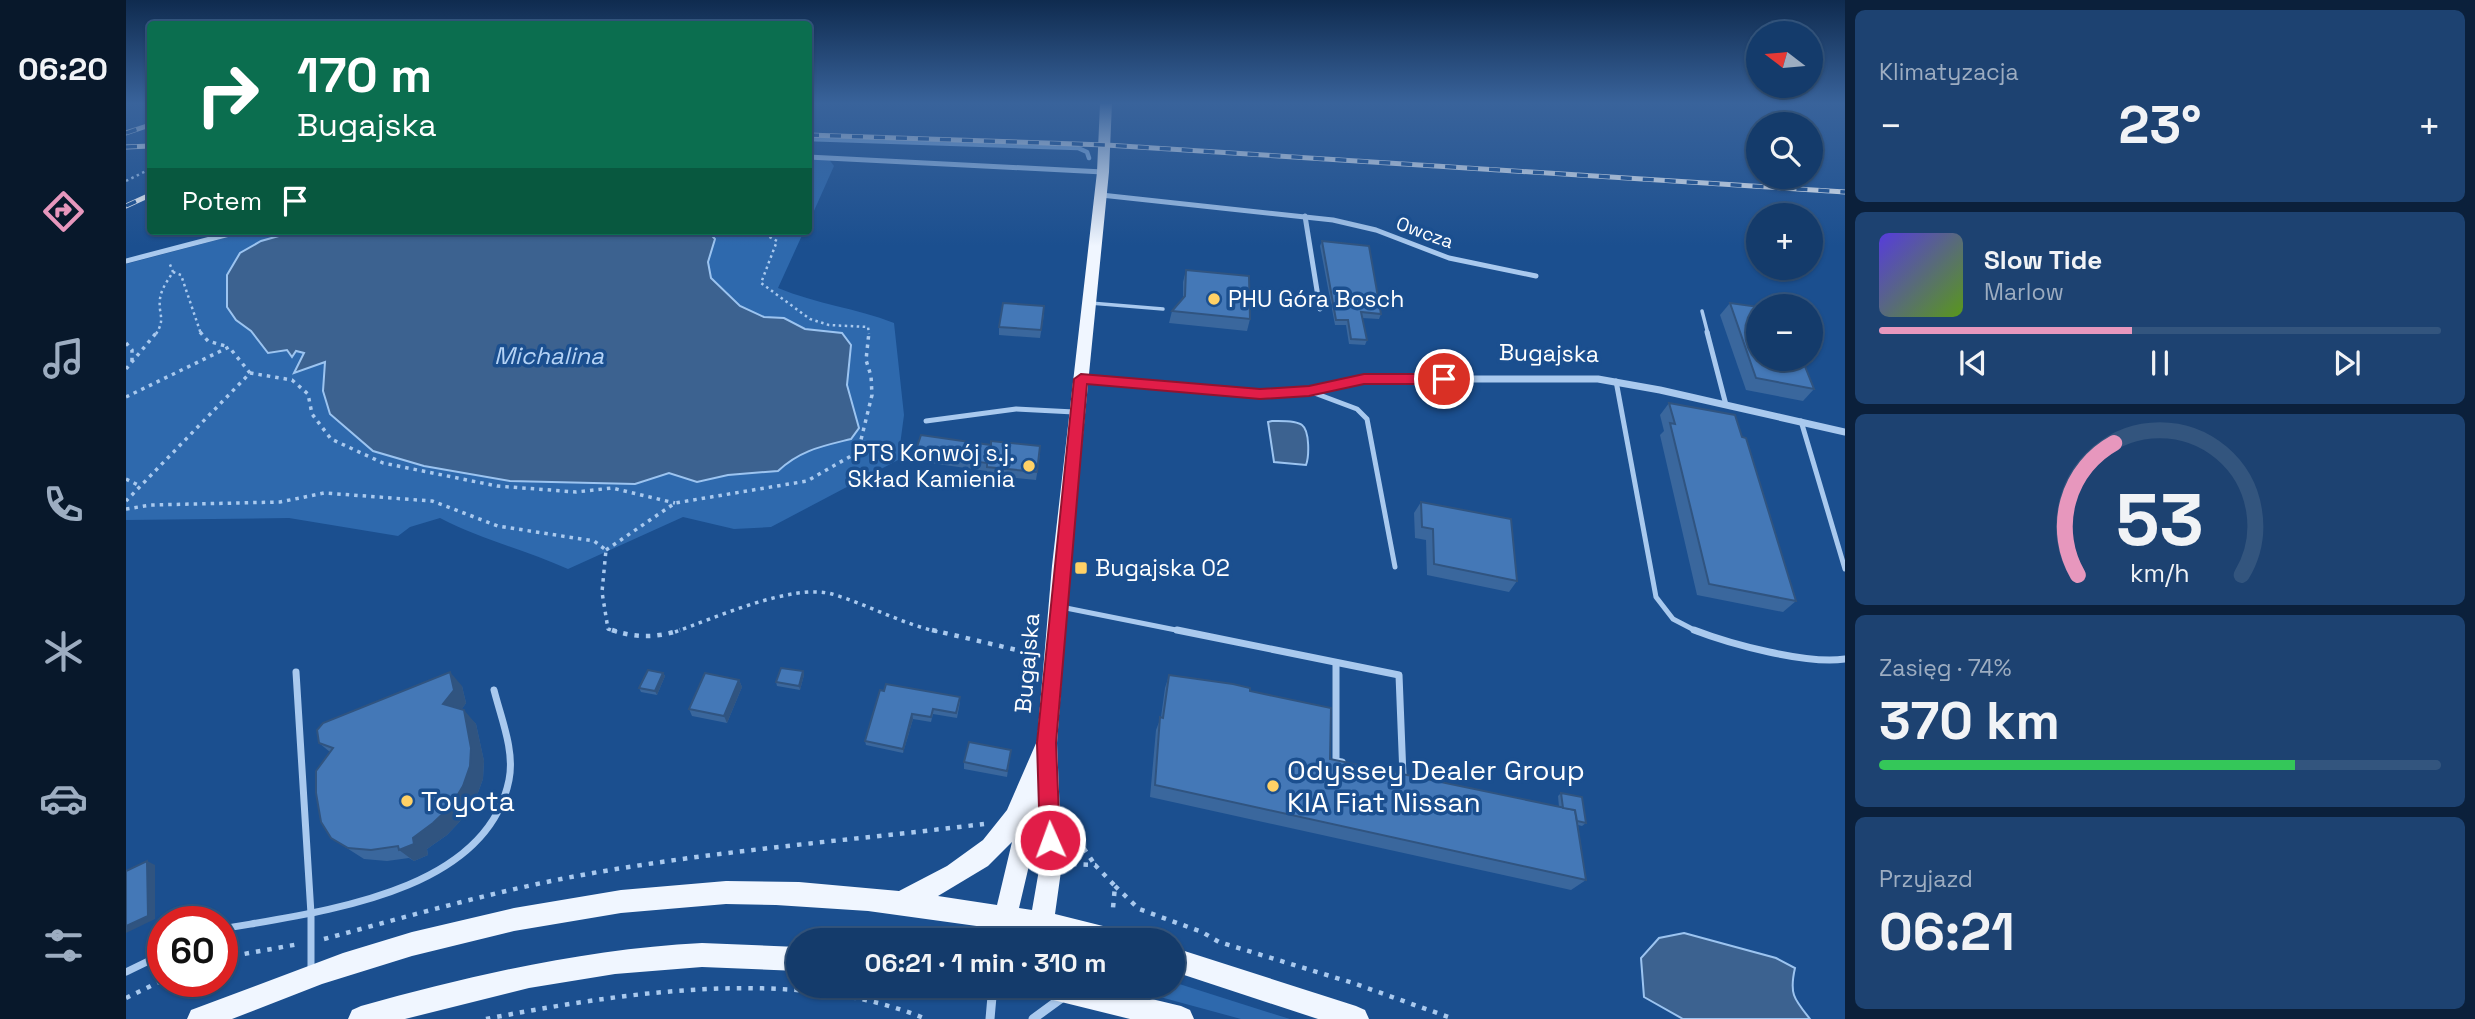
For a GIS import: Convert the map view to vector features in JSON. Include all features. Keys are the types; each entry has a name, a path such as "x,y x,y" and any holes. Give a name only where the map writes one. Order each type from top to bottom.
{"main road":[{"name":"Bugajska","path":"1041,928 1051,864 1047,743 1058,606 1104,151"},
{"name":"Bugajska","path":"1002,928 1047,743"},
{"path":"902,902 970,864 1000,839 1047,743"},
{"path":"200,1019 364,958 513,919 654,899 774,892 902,902 998,928"},
{"path":"361,1019 495,982 586,967 702,955 786,958"},
{"path":"1185,963 1356,1019"},
{"path":"1096,998 1181,1019"}],"street":[{"path":"812,157 1103,172"},
{"name":"Owcza","path":"1101,195 1305,216 1359,225 1449,258 1536,276"},
{"path":"1305,216 1320,309"},
{"path":"126,261 226,235"},
{"name":"Bugajska","path":"1081,379 1260,394 1309,391 1364,379 1616,381 1845,432"},
{"path":"990,1019 992,998"},
{"path":"1033,1019 1062,998"}],"lane":[{"path":"1088,303 1163,309"},
{"path":"1702,312 1726,405"},
{"path":"1616,381 1657,597 1663,610 1676,622 1708,635 1827,662 1845,659"},
{"path":"1309,391 1357,409 1367,419 1395,567"},
{"path":"926,421 1016,409 1077,413"},
{"path":"1801,421 1845,569"},
{"path":"1058,606 1399,676 1403,776"},
{"path":"1336,663 1336,761 1350,764"},
{"path":"296,672 311,914 311,976"},
{"path":"238,926 311,914 382,894 428,875 452,861 477,841 502,802 509,780 506,744 494,690"},
{"path":"1390,773 1417,779"},
{"path":"126,972 147,962"}],"path":[{"path":"126,181 147,170"},
{"path":"164,251 173,272 181,275 198,330 207,341 229,347 250,373 292,380 308,394 312,414 331,439 383,463 497,486 576,492 611,488 676,503 807,481 858,452 870,412 872,391 871,375 866,361 870,335 868,327 830,325 810,318 761,283 777,241 766,235"},
{"path":"126,369 158,331 163,318 158,308 162,290 173,272"},
{"path":"126,343 132,349 132,362"},
{"path":"126,397 229,347"},
{"path":"126,501 250,373"},
{"path":"126,479 140,486"},
{"path":"126,509 151,505 280,502 324,493 432,501 498,526 594,541 606,550"},
{"path":"606,550 676,503"},
{"path":"606,550 602,592 608,629 632,637 667,635 785,594 828,593 917,627 1054,659"},
{"path":"1070,864 1095,865 1139,909 1202,932 1219,942 1353,983 1454,1019"},
{"path":"1113,908 1115,886"},
{"path":"126,998 147,988"},
{"path":"486,1019 615,995 731,988 857,995 926,1019"}],"shaded area":[{"path":"812,157 828,158 834,166 812,215"},
{"path":"236,235 802,235 778,288 894,323 904,415 898,460 771,527 734,529 683,517 568,569 440,518 410,527 398,536 289,518 126,520 126,264"},
{"path":"1185,986 1290,1019 1241,1019 1164,998 1185,998"}],"water":[{"name":"Michalina","path":"282,235 712,235 715,239 708,262 711,278 740,306 764,317 784,318 805,329 842,333 851,345 847,385 859,428 851,439 803,453 778,471 728,475 697,482 669,473 635,484 510,481 424,466 373,451 330,414 323,391 325,362 294,373 304,353 296,351 292,357 287,350 268,353 227,307 227,275 240,253 261,241"},
{"path":"1268,422 1296,422 1305,428 1308,444 1306,465 1274,462"},
{"path":"1684,933 1776,958 1795,968 1794,996 1810,1019 1683,1019 1644,997 1641,958 1659,938"}],"building":[{"path":"1322,241 1369,246 1381,314 1361,312 1367,340 1351,339 1348,320 1336,320"},
{"name":"PHU Góra Bosch","path":"1186,270 1249,276 1250,319 1172,311 1185,296"},
{"path":"1003,303 1044,306 1041,330 999,327"},
{"path":"1730,303 1746,305 1746,349"},
{"path":"1754,371 1807,371 1814,389 1756,378"},
{"path":"1669,403 1735,415 1742,437 1746,438 1796,601 1709,584 1670,423 1675,424"},
{"path":"921,435 991,445 991,441 1040,446 1037,472 987,467 987,463 915,453"},
{"path":"1421,502 1511,519 1517,581 1434,564 1433,529 1422,527"},
{"path":"781,668 803,671 799,686 776,682"},
{"path":"648,670 663,673 655,691 639,688"},
{"path":"450,672 454,690 443,704 464,710 471,748 470,766 463,786 451,806 413,838 414,844 399,850 398,846 371,850 348,848 331,838 321,822 316,793 316,771 333,748 319,743 317,730 323,723"},
{"path":"705,673 739,680 724,716 689,709"},
{"name":"Odyssey Dealer Group KIA Fiat Nissan","path":"1169,675 1233,684 1250,688 1250,691 1331,708 1330,759 1575,810 1586,880 1155,785 1160,717 1163,718"},
{"path":"886,684 960,697 956,713 933,709 931,717 912,714 903,749 865,741 880,690 884,691"},
{"path":"969,742 1011,750 1007,771 964,762"},
{"path":"1561,793 1582,797 1586,823 1577,821 1575,810 1563,808"},
{"path":"147,861 147,916 126,926 126,871"}],"waterway":[{"path":"1084,151 1089,158"}],"railway":[{"path":"1193,151 1845,192"},
{"path":"126,206 147,196"}],"place":[{"name":"PHU Góra Bosch","path":"1214,299"},
{"name":"PTS Konwój s.j. Skład Kamienia","path":"1029,466"},
{"name":"Bugajska 02","path":"1081,568"},
{"name":"Odyssey Dealer Group KIA Fiat Nissan","path":"1273,786"},
{"name":"Toyota","path":"407,801"}],"route":[{"path":"1050,840 1047,743 1061,566 1081,379 1260,394 1309,391 1364,379 1444,379"}]}
